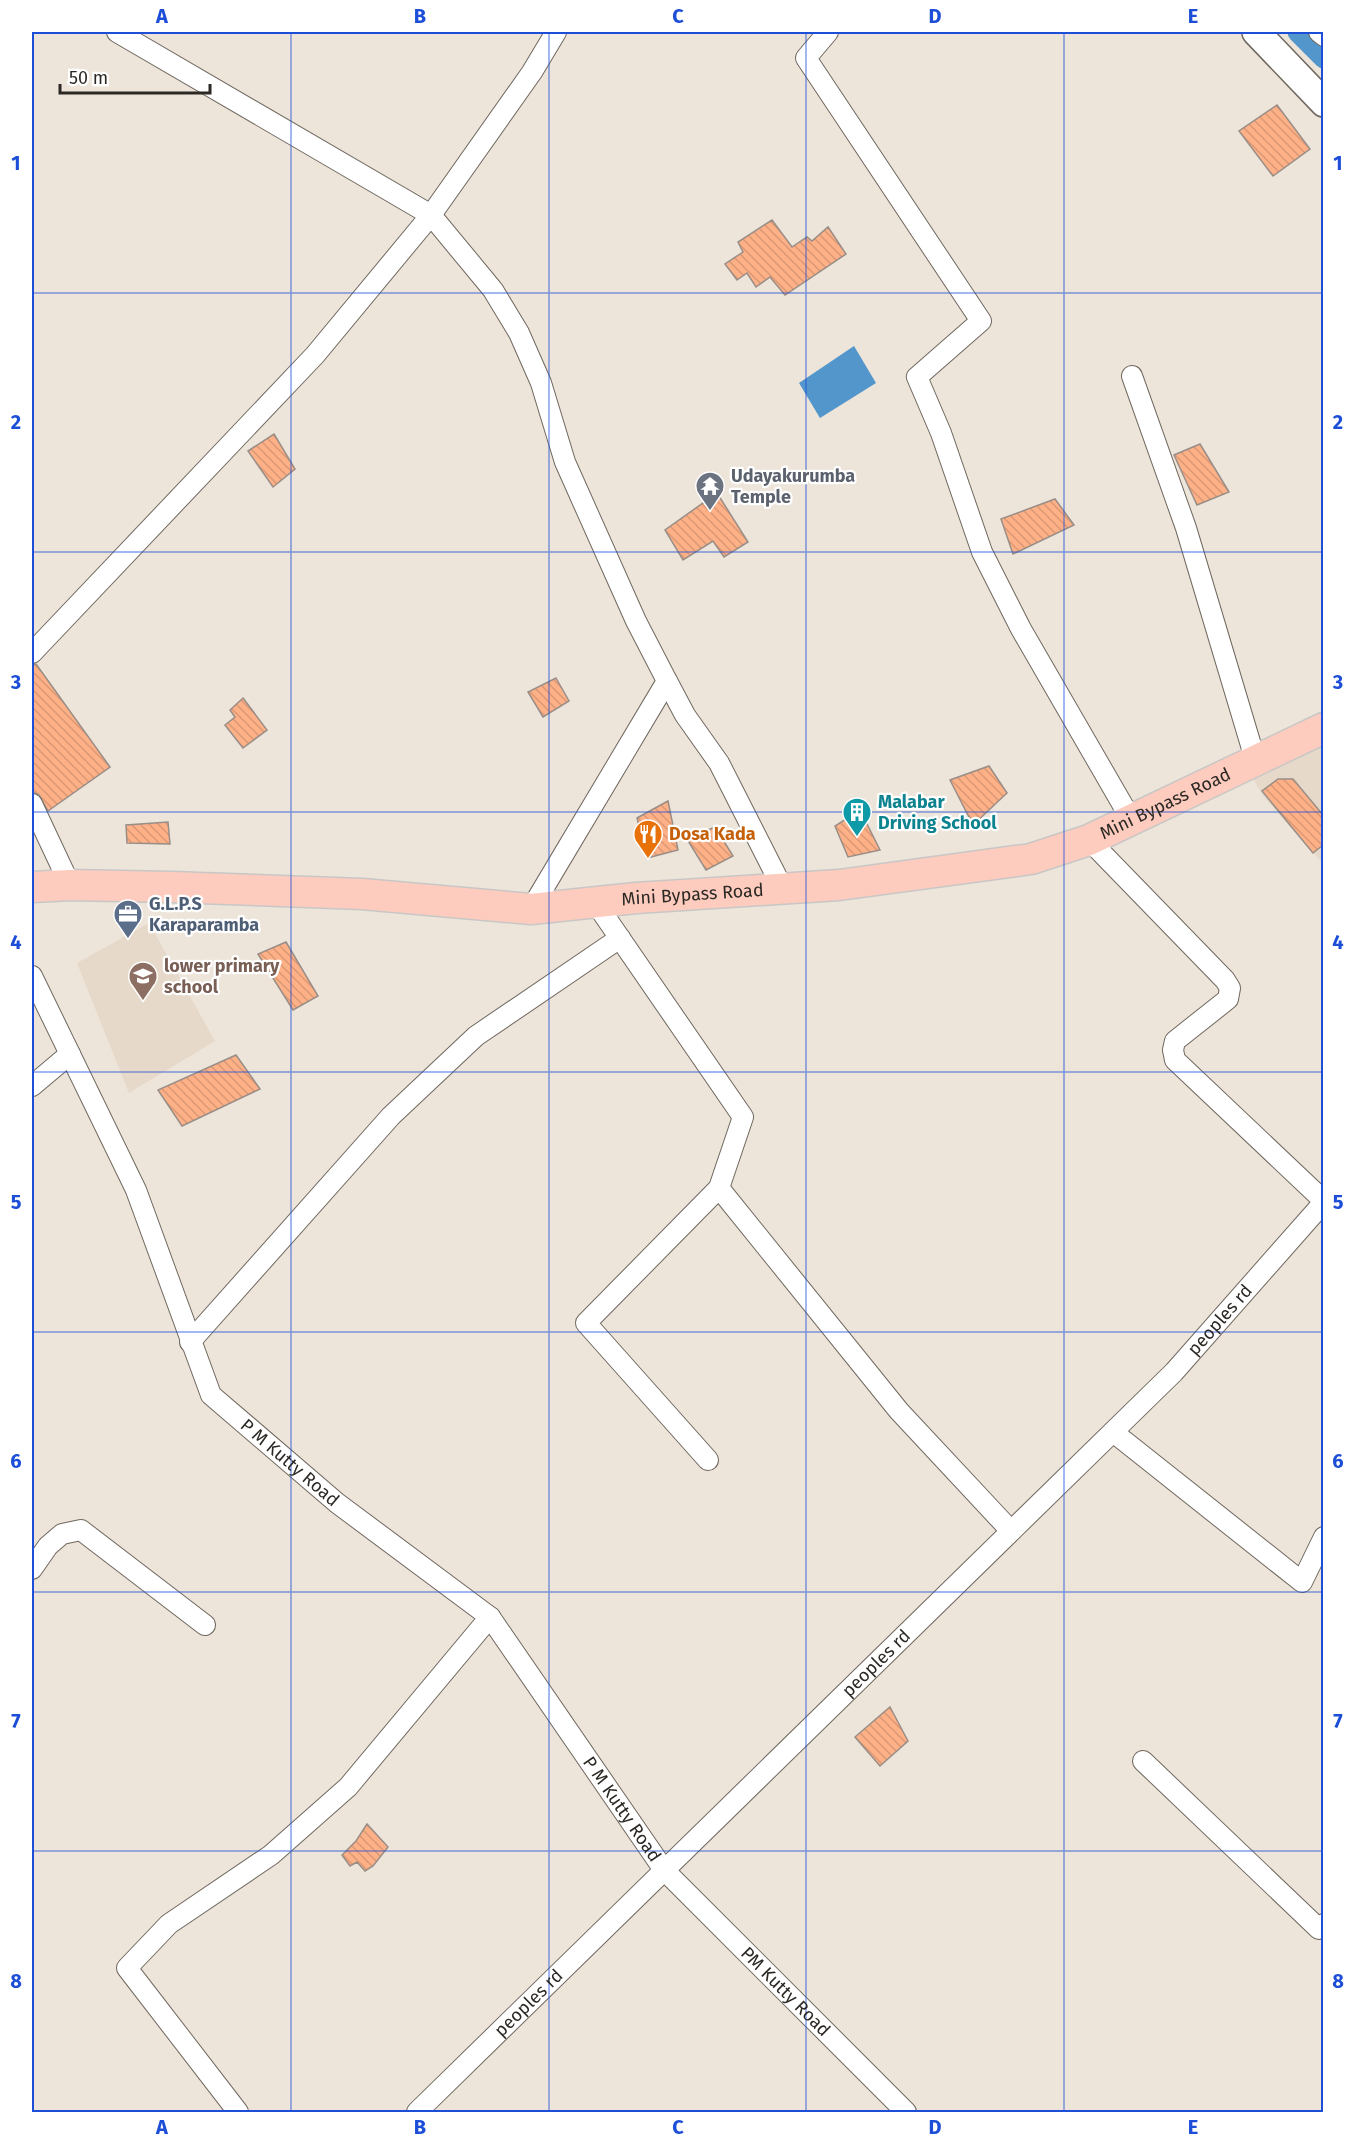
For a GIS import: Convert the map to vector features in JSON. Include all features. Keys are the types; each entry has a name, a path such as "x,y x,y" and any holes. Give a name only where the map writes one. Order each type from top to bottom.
{"main road":[{"path":"1256,32 1323,103"},
{"name":"Mini Bypass Road","path":"32,887 70,885 362,894 531,909 840,885 1031,859 1089,840 1132,821 1323,729"}],"street":[{"path":"117,32 431,215 493,290 519,333 541,383 565,462 636,621 685,715 719,763 783,889"},
{"path":"32,653 315,355 431,215 532,72 556,32"},
{"path":"828,32 806,58 981,321 917,377 941,433 982,552 1021,629 1132,821"},
{"path":"1319,32 1323,36"},
{"path":"1132,376 1186,528 1256,762"},
{"path":"531,909 667,681"},
{"path":"32,804 70,885"},
{"path":"1089,840 1225,980 1230,988 1228,999 1175,1041 1173,1050 1175,1060 1323,1202"},
{"path":"595,903 743,1117 719,1188 586,1323 708,1460"},
{"path":"190,1342 392,1116 476,1036 620,938"},
{"name":"P M Kutty Road","path":"32,976 136,1190 211,1395 337,1503 490,1617 664,1870"},
{"path":"32,1086 70,1054"},
{"path":"719,1188 898,1411 1011,1531"},
{"name":"peoples rd","path":"417,2112 1174,1372 1323,1202"},
{"path":"1113,1432 1302,1582 1323,1537"},
{"path":"32,1569 48,1546 62,1534 81,1530 206,1625"},
{"path":"238,2112 127,1968 169,1924 271,1855 348,1787 490,1617"},
{"path":"1143,1761 1319,1929 1323,1924"},
{"name":"PM Kutty Road","path":"664,1870 906,2112"}],"shaded area":[{"path":"1323,740 1323,864 1263,796 1252,777"},
{"name":"lower primary school","path":"149,923 215,1041 129,1093 77,963"}],"water":[{"path":"854,346 876,383 820,418 799,383"}],"building":[{"path":"1277,105 1310,149 1273,176 1239,131"},
{"path":"772,220 792,247 807,237 812,241 828,227 846,254 785,295 770,277 756,287 747,273 737,280 725,264 743,252 738,242"},
{"path":"274,434 295,469 273,487 248,451"},
{"path":"1200,444 1229,492 1197,505 1174,455"},
{"name":"Udayakurumba Temple","path":"717,493 748,542 724,557 713,541 683,560 665,530"},
{"path":"1055,499 1074,525 1013,554 1001,519"},
{"path":"36,664 110,767 48,811 39,795 32,792 32,665"},
{"path":"556,678 569,701 543,717 528,692"},
{"path":"243,698 267,730 243,748 225,725 235,717 230,710"},
{"path":"989,766 1007,793 973,825 950,780"},
{"path":"1278,779 1293,779 1323,815 1323,845 1313,853 1262,791"},
{"path":"668,801 678,850 647,858 637,818"},
{"name":"Malabar Driving School","path":"860,810 880,850 848,857 835,826"},
{"path":"168,822 170,844 127,843 126,825"},
{"path":"715,827 733,856 706,870 687,839"},
{"path":"286,942 318,996 293,1010 258,954"},
{"path":"236,1055 260,1089 182,1126 158,1090"},
{"path":"890,1707 908,1741 880,1766 855,1737"},
{"path":"367,1824 388,1847 373,1866 365,1871 357,1862 350,1866 342,1855 356,1841"}],"waterway":[{"path":"1298,32 1324,58"}],"place":[{"name":"Udayakurumba Temple","path":"710,512"},
{"name":"Malabar Driving School","path":"857,838"},
{"name":"Dosa Kada","path":"648,860"},
{"name":"G.L.P.S Karaparamba","path":"128,940"},
{"name":"lower primary school","path":"143,1002"}]}
